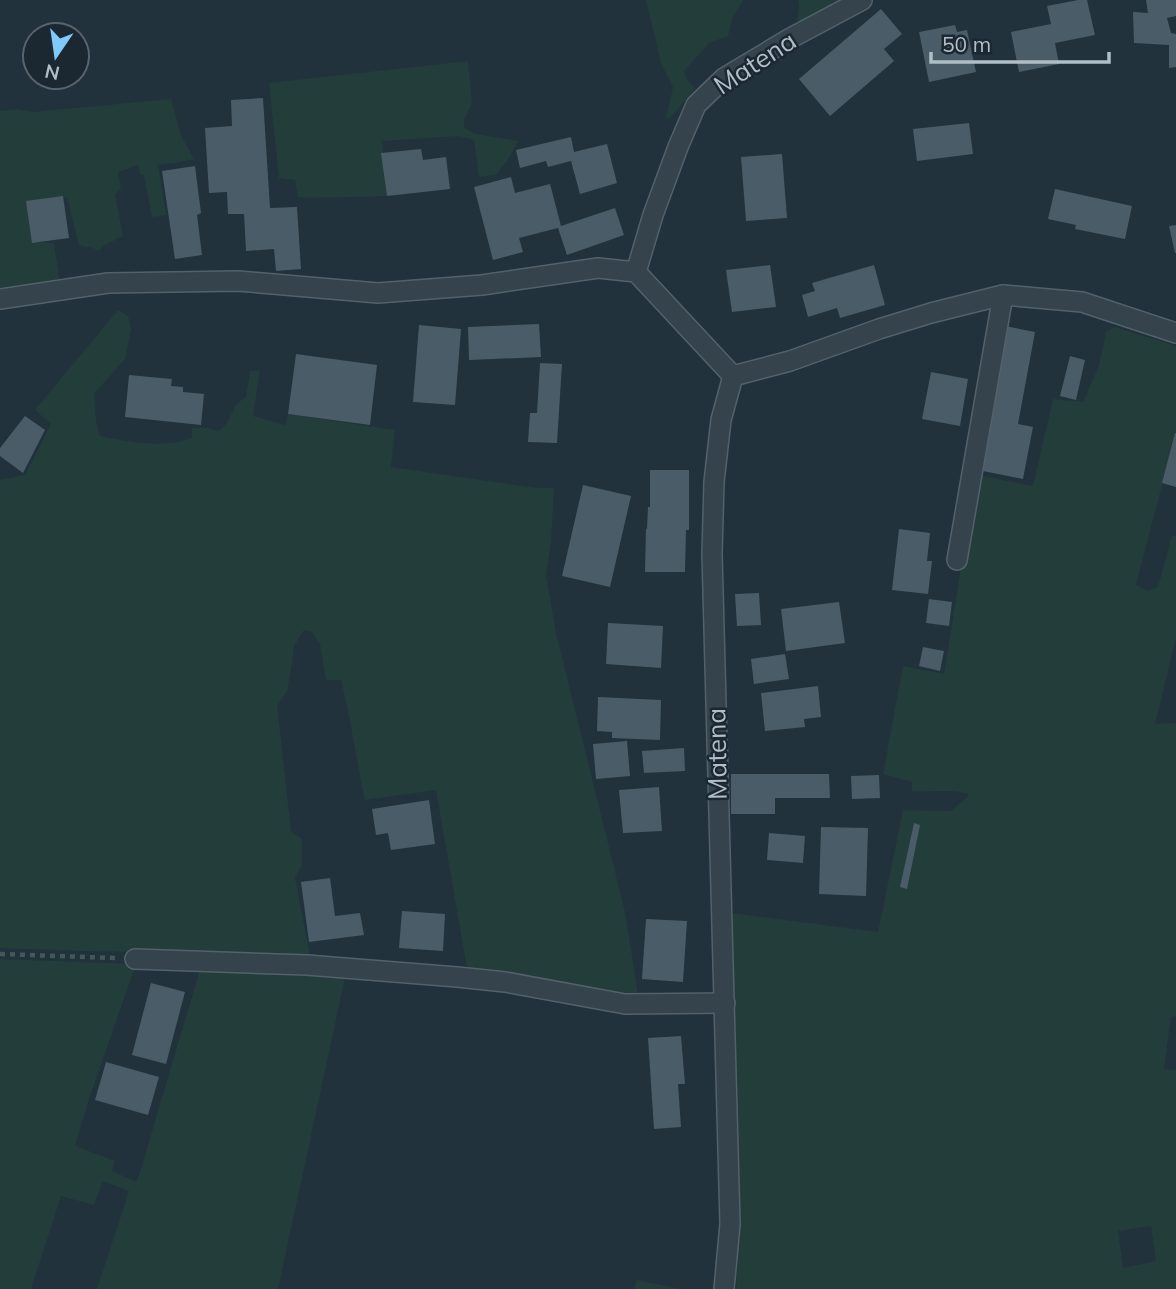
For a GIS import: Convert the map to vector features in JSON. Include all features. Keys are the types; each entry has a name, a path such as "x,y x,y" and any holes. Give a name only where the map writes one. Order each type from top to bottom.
{"street":[{"name":"Matena","path":"636,272 653,215 696,105 724,78 862,0"},
{"path":"0,299 108,283 238,281 378,293 482,285 598,268 636,272 733,376 790,361 931,313 1003,295 1082,302 1176,333"},
{"path":"957,560 1003,295"},
{"name":"Matena","path":"724,1289 730,1224 712,554 714,482 721,420 733,376"},
{"path":"135,959 307,965 457,977 505,982 625,1004 725,1003"}],"path":[{"path":"0,954 135,959"}],"green space":[{"path":"646,0 743,0 732,19 728,36 709,43 684,71 686,78 695,88 671,117 666,119 673,87 661,63"},
{"path":"798,0 843,0 797,23"},
{"path":"468,61 472,103 464,120 464,128 476,134 518,141 496,175 479,177 474,140 459,136 382,141 387,196 298,197 295,180 279,178 269,83"},
{"path":"171,99 181,135 194,159 158,165 166,215 152,217 144,175 141,175 138,165 118,172 121,188 115,194 123,236 103,246 99,251 79,245 67,197 30,203 35,242 54,243 60,284 0,292 0,111 17,109 33,112"},
{"path":"118,310 128,316 131,329 125,359 94,394 100,436 158,444 192,438 192,428 218,431 227,423 236,404 246,397 250,371 260,370 253,416 285,425 288,414 395,430 391,467 536,488 554,488 546,575 556,633 625,912 638,994 467,968 436,790 365,800 341,680 326,680 320,644 312,632 304,630 294,646 287,691 277,706 291,831 302,839 302,865 295,878 310,955 0,948 0,480 25,475 51,424 35,410"},
{"path":"1115,327 1176,346 1176,431 1136,585 1147,591 1158,587 1172,535 1176,536 1176,638 1155,724 1176,723 1176,1016 1171,1017 1164,1069 1176,1070 1176,1289 736,1289 740,1226 730,913 878,932 903,810 951,811 969,795 949,791 912,791 912,782 883,774 903,666 944,674 976,475 1033,486 1053,399 1083,402 1099,365 1106,332","holes":["1151,1226 1156,1261 1123,1268 1118,1231"]},
{"path":"0,959 136,964 75,1146 115,1161 112,1171 137,1182 202,963 346,973 278,1289 97,1289 129,1191 103,1181 94,1205 61,1196 31,1289 0,1289"},
{"path":"637,1280 681,1289 634,1289"}],"building":[{"path":"1087,0 1095,35 1055,43 1059,64 1019,72 1011,32 1051,24 1047,6"},
{"path":"1146,0 1176,0 1176,16 1167,18 1171,33 1176,34 1176,67 1169,68 1169,45 1134,43 1133,12 1148,13"},
{"path":"881,9 902,34 884,49 894,61 830,116 799,79"},
{"path":"955,25 957,32 967,30 976,72 929,82 919,32"},
{"path":"263,98 270,208 297,207 301,269 276,271 274,249 246,251 244,214 228,214 227,192 209,193 205,128 232,126 231,100"},
{"path":"969,123 973,154 917,161 913,129"},
{"path":"571,137 574,152 607,144 617,183 580,194 571,161 548,167 546,161 520,168 516,150"},
{"path":"421,149 423,160 446,157 450,189 387,196 381,153"},
{"path":"782,154 787,218 746,221 741,157"},
{"path":"195,166 201,213 197,215 202,255 175,259 162,171"},
{"path":"511,177 515,193 550,184 561,226 615,208 624,235 567,255 558,228 519,238 523,252 493,260 474,187"},
{"path":"1055,189 1132,206 1125,239 1075,229 1076,225 1048,219"},
{"path":"63,196 69,238 32,243 26,201"},
{"path":"1176,225 1176,253 1175,253 1169,226"},
{"path":"770,265 776,307 732,312 726,270"},
{"path":"874,265 885,305 840,318 837,308 808,317 802,295 815,291 812,283"},
{"path":"539,324 541,357 469,360 468,327"},
{"path":"419,325 461,329 455,405 413,402"},
{"path":"1005,326 1035,332 1018,424 1033,427 1023,479 978,470"},
{"path":"296,354 377,365 370,425 288,414"},
{"path":"1070,356 1085,360 1076,400 1060,396"},
{"path":"540,363 562,364 557,443 528,442 530,413 537,413"},
{"path":"931,372 968,379 960,426 922,419"},
{"path":"129,375 172,379 171,386 183,387 183,392 204,394 201,425 125,417"},
{"path":"25,416 45,430 23,473 0,456 0,448"},
{"path":"1176,433 1176,487 1162,483"},
{"path":"650,470 689,470 689,530 686,530 685,572 645,572"},
{"path":"583,485 631,496 610,587 562,576"},
{"path":"899,529 930,533 927,561 932,561 928,594 892,590"},
{"path":"759,593 761,625 737,626 735,594"},
{"path":"929,599 952,602 949,626 926,623"},
{"path":"839,602 845,643 786,651 781,609"},
{"path":"608,623 663,626 661,668 606,664"},
{"path":"923,647 944,651 940,671 919,666"},
{"path":"785,654 789,679 754,684 751,659"},
{"path":"818,686 821,717 804,719 805,727 765,731 761,693"},
{"path":"598,697 661,700 660,740 612,738 612,732 597,731"},
{"path":"627,741 630,776 596,779 593,744"},
{"path":"684,748 685,771 644,773 642,751"},
{"path":"731,774 829,774 830,798 775,798 775,814 731,814"},
{"path":"879,775 880,798 852,799 851,776"},
{"path":"659,787 662,831 623,833 619,790"},
{"path":"429,800 435,844 391,850 388,833 376,835 372,809"},
{"path":"914,823 920,825 907,889 900,887"},
{"path":"821,827 868,828 866,896 819,894"},
{"path":"769,833 805,836 803,863 767,860"},
{"path":"330,878 335,916 360,913 364,935 309,942 301,882"},
{"path":"402,911 445,914 443,951 399,948"},
{"path":"646,919 687,921 683,982 642,979"},
{"path":"151,983 185,992 166,1064 132,1055"},
{"path":"681,1036 685,1084 678,1084 681,1127 654,1129 648,1038"},
{"path":"106,1062 159,1077 148,1115 95,1100"}]}
